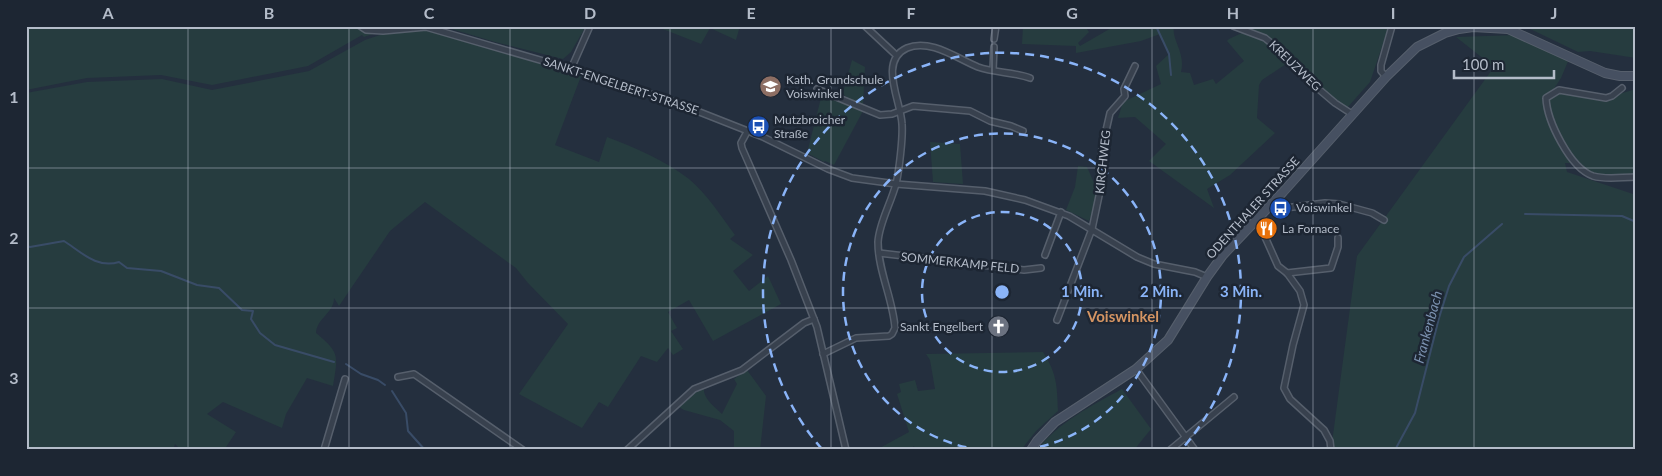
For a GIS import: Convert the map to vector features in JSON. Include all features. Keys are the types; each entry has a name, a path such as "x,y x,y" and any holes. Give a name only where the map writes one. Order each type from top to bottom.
{"main road":[{"name":"ODENTHALER STRASSE","path":"1031,450 1055,422 1136,369 1168,340 1223,255 1271,205 1386,77 1408,55 1431,40 1460,29 1485,27 1508,29 1605,73 1620,76 1636,76"}],"street":[{"name":"SANKT-ENGELBERT-STRASSE","path":"360,26 366,30 383,31 426,27 571,69 669,100 763,137 828,169 852,178 896,184 985,191 1025,200 1061,212 1147,262 1195,272 1207,277"},
{"path":"571,69 590,26"},
{"path":"865,26 896,55"},
{"path":"994,39 996,26"},
{"name":"KREUZWEG","path":"1233,26 1265,38 1283,53 1301,74 1335,103 1352,114"},
{"path":"1386,77 1381,71 1381,65 1392,26"},
{"path":"823,354 856,338 887,337 891,336 894,332 895,321 879,253 879,236 896,184 902,124 891,71 896,55 908,47 927,46 957,55 979,67 1030,78"},
{"path":"993,70 994,47"},
{"name":"KIRCHWEG","path":"1057,320 1092,229 1100,191 1102,148 1110,113 1125,96 1124,89 1135,66"},
{"path":"1622,88 1606,98 1559,90 1546,98 1546,106 1552,124 1562,143 1574,162 1584,171 1593,176 1605,178 1636,177"},
{"path":"816,89 880,115 913,106 970,111 990,121 1023,131"},
{"path":"747,132 741,143 742,148 791,260 814,319 846,450"},
{"path":"1271,205 1285,208 1339,204 1372,213 1384,220"},
{"path":"1045,255 1061,212"},
{"path":"1257,219 1278,266 1287,273 1300,291 1304,305 1284,388 1290,399 1324,430 1330,441 1331,450"},
{"path":"1287,273 1331,268 1338,248 1338,238"},
{"name":"SOMMERKAMP FELD","path":"879,253 1024,270 1041,268"},
{"path":"627,450 694,389 742,370 804,323 814,319"},
{"path":"1136,369 1195,450"},
{"path":"398,377 414,374 523,450"},
{"path":"324,450 345,379"},
{"path":"1170,450 1234,396"}],"green space":[{"path":"26,26 394,26 364,37 362,35 308,66 212,85 161,75 87,78 26,90"},
{"path":"407,26 414,26 581,76 555,145 599,162 607,137 649,155 680,172 696,185 714,206 735,235 730,239 753,255 733,271 749,291 768,276 781,304 713,341 689,300 668,312 677,328 671,331 683,349 673,355 668,348 657,362 641,356 608,407 599,402 582,428 519,394 568,324 516,268 425,202 390,231 339,306 334,298 331,308 319,323 316,333 329,345 335,355 336,367 333,386 307,378 286,414 282,428 223,402 207,414 236,432 224,450 181,450 175,444 173,450 26,450 26,93 87,82 162,79 212,90 309,71 365,40"},
{"path":"442,26 586,26 571,52 563,59"},
{"path":"655,26 740,26 736,40 710,28 701,44"},
{"path":"1023,26 1085,26 1089,32 1078,43 1080,46 1113,27 1174,26 1182,59 1181,72 1190,73 1194,85 1213,79 1216,84 1244,61 1227,41 1229,39 1244,32 1257,37 1269,43 1289,62 1262,80 1259,85 1257,118 1275,133 1230,175 1207,189 1214,208 1149,161 1166,144 1135,117 1118,118 1123,102 1161,84 1156,66 1169,54 1160,34 1141,41 1076,53 1076,46 1022,44"},
{"path":"1243,26 1389,26 1370,82 1347,108 1303,73 1306,70 1297,58 1293,62 1283,51 1283,48 1259,32"},
{"path":"1524,26 1636,26 1636,58 1590,51 1578,52"},
{"path":"1517,35 1569,59 1561,78 1544,104 1557,140 1573,163 1565,163 1567,172 1636,195 1636,450 1333,450 1333,435 1357,256 1494,67 1456,37"},
{"path":"852,60 865,67 863,105 845,96 843,93"},
{"path":"1636,89 1636,177 1605,178 1593,175 1574,160 1561,140 1546,106 1552,94 1559,90 1592,96 1612,96"},
{"path":"822,94 863,111 834,165 807,153"},
{"path":"930,142 960,144 963,184 933,182"},
{"path":"1078,166 1087,167 1099,194 1089,221 1066,210 1075,187"},
{"path":"1043,352 1055,380 1058,411 1036,431 1021,450 915,450 914,446 909,450 876,450 909,432 897,394 901,392 899,384 915,380 918,391 935,389 930,360 926,354"},
{"path":"747,370 766,396 760,450 734,449 734,431 720,420 679,407 694,392 704,387 707,399 722,414 737,384 734,379"},
{"path":"1122,389 1151,429 1134,450 1037,450 1065,423 1087,408"}],"waterway":[{"path":"1156,26 1169,54 1171,75"},
{"name":"Frankenbach","path":"1525,214 1622,216 1636,222"},
{"name":"Frankenbach","path":"1395,450 1415,413 1449,286 1464,257 1502,224"},
{"path":"26,246 30,247 64,241 96,261 111,264 119,262 127,268 161,271 197,285 219,288 242,310 253,311 251,319 260,333 275,345 334,362"},
{"path":"346,364 361,374 378,380 385,385"},
{"path":"392,391 406,413 408,431 425,450"}],"place":[{"name":"Kath. Grundschule Voiswinkel","path":"770,87"},
{"name":"Mutzbroicher Straße","path":"758,127"},
{"name":"Voiswinkel","path":"1280,208"},
{"name":"La Fornace","path":"1266,229"},
{"name":"Sankt Engelbert","path":"999,327"}],"district":[{"name":"Voiswinkel","path":"1123,317"}]}
